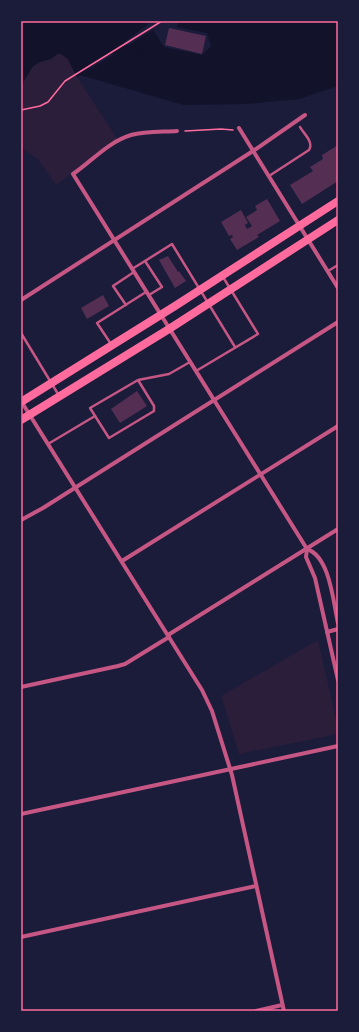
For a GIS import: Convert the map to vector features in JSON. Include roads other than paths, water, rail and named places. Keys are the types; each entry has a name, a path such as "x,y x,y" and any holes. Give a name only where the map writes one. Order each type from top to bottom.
{"main road":[{"path":"21,401 222,276 338,201"},
{"path":"21,420 208,304 338,220"}],"street":[{"path":"21,300 113,239 252,151 305,115"},
{"path":"239,128 338,287"},
{"path":"177,131 137,133 118,140 73,174 307,549 316,553 325,567 338,623"},
{"path":"21,520 214,401 338,322"},
{"path":"21,401 122,561 207,700 230,769 284,1011"},
{"path":"122,561 338,426"},
{"path":"21,687 125,664 338,529"},
{"path":"307,549 306,557 315,575 338,680"},
{"path":"327,632 338,630"},
{"path":"21,814 338,746"},
{"path":"21,937 256,886"},
{"path":"256,1011 282,1005"}],"lane":[{"path":"268,176 309,150 311,147 311,143 300,127"},
{"path":"126,305 113,286 145,261 172,244 236,347"},
{"path":"112,345 97,323 147,293 162,287 145,261"},
{"path":"328,271 338,265"},
{"path":"196,371 258,334 222,276"},
{"path":"21,333 60,396"},
{"path":"138,380 154,406 154,411 109,438 90,408 138,380 169,374 190,362"},
{"path":"48,444 95,416"}],"waterway":[{"path":"93,21 108,39 126,54 140,61"}]}
